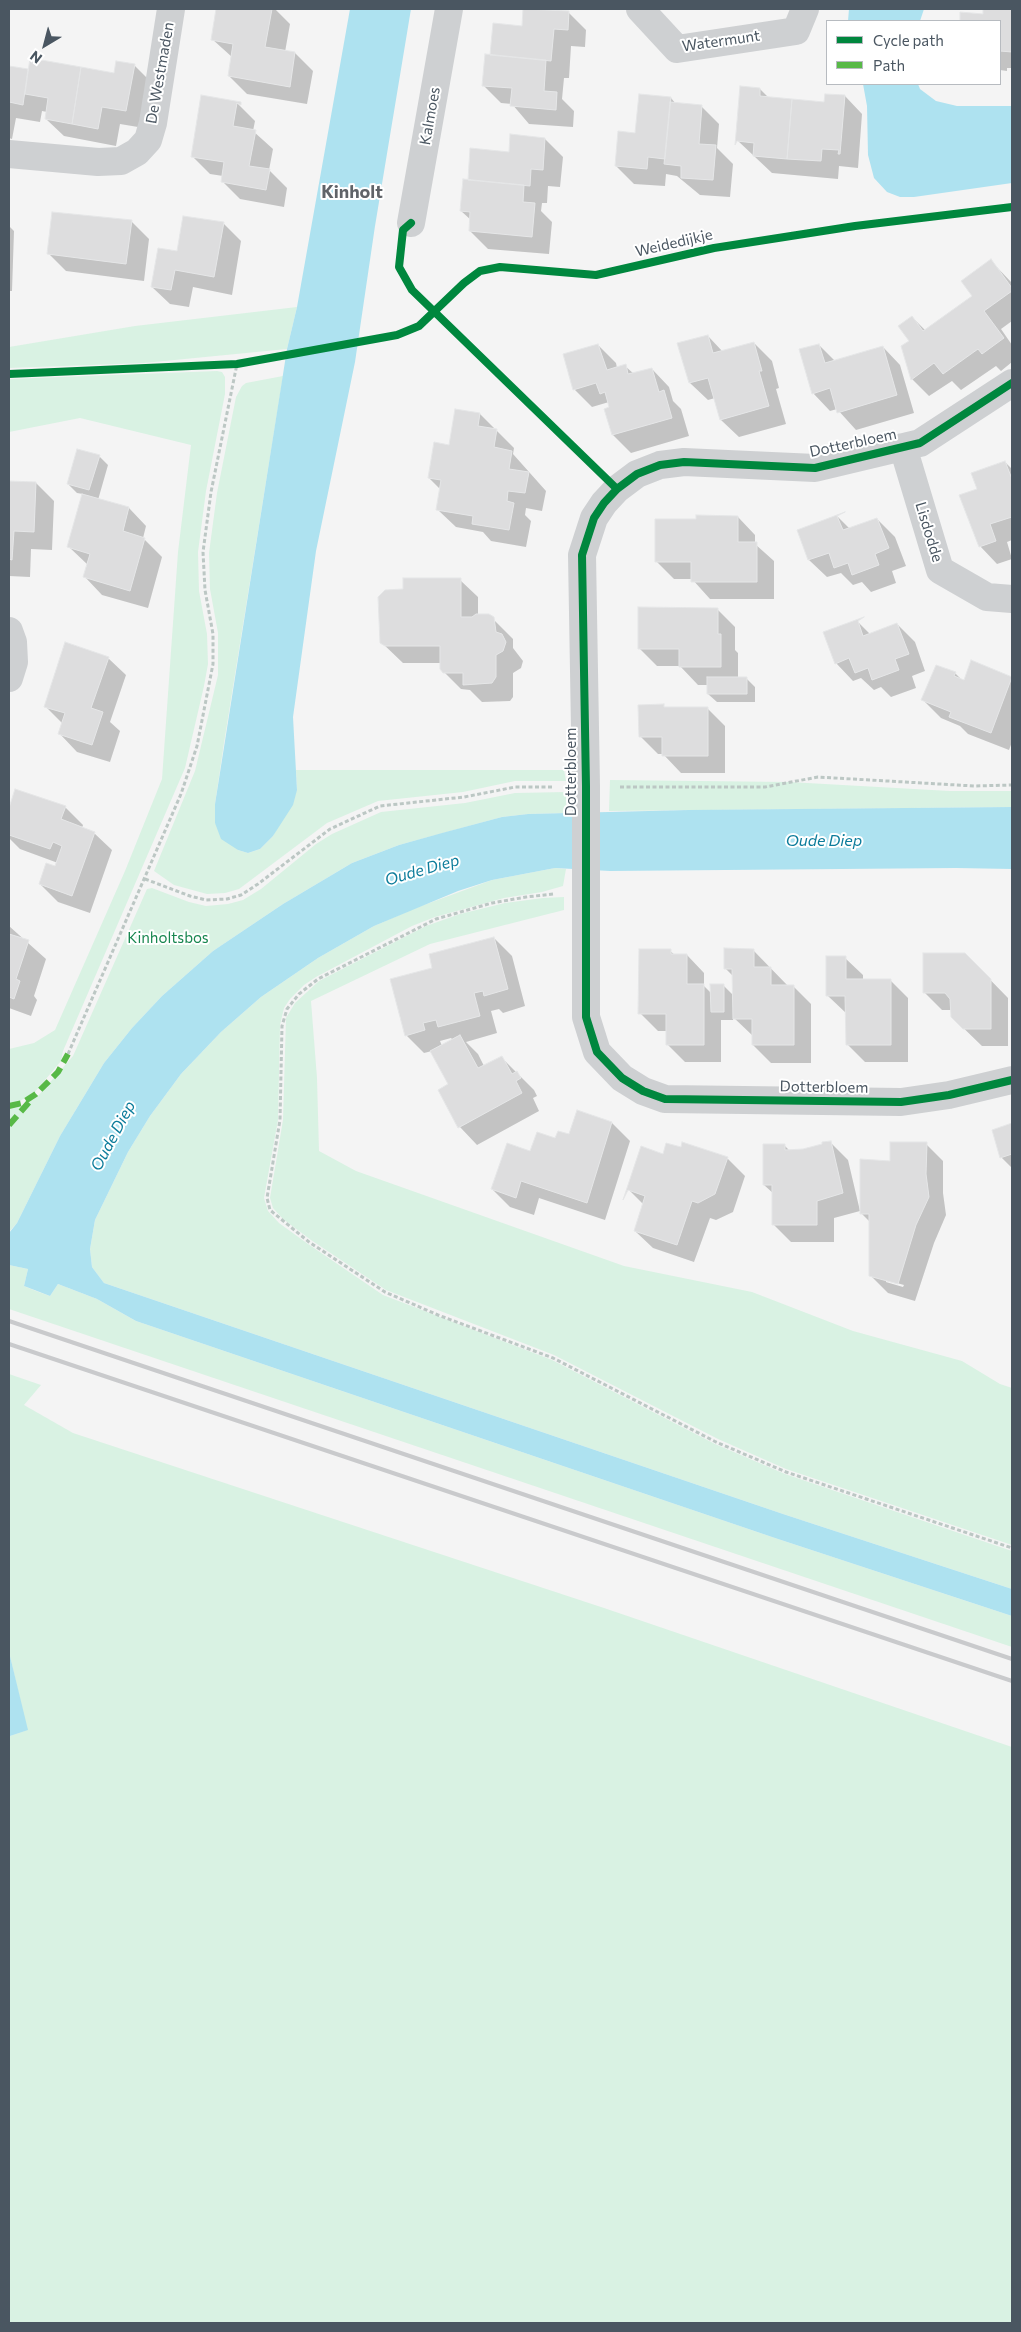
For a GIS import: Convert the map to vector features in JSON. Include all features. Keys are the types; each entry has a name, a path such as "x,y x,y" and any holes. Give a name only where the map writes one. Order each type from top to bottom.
{"street":[{"name":"De Westmaden","path":"9,154 98,162 121,161 137,152 148,140 153,123 171,9"},
{"name":"Kalmoes","path":"411,223 449,9"},
{"name":"Watermunt","path":"640,9 677,49 796,31 805,9"},
{"name":"Dotterbloem","path":"1012,383 920,444 815,468 684,462 652,468 637,474 617,488 594,518 586,536 582,555 586,786 586,1017 597,1052 622,1078 643,1091 665,1098 902,1102 957,1093 1012,1080"},
{"name":"Lisdodde","path":"903,447 940,570 987,597 1012,599"},
{"path":"9,631 13,642 14,662 9,678"}],"path":[{"path":"68,1054 145,879 190,769 212,674 212,634 205,590 203,552 211,492 233,365 247,362"},
{"path":"145,879 206,900 227,899 241,895 258,884 330,829 380,806 464,797 515,787 765,787 818,777 974,786 1012,785"},
{"path":"585,893 526,897 492,903 436,919 318,979 299,994 287,1009 284,1017 280,1120 267,1198 270,1210 309,1242 385,1292 438,1315 554,1358 716,1442 786,1472 1012,1548"}],"green space":[{"path":"297,307 287,349 144,363 9,368 9,347 135,326"},
{"path":"222,372 225,377 225,394 206,491 198,552 199,591 207,634 208,664 185,768 63,1051 61,1061 35,1092 20,1101 9,1103 9,1049 34,1043 55,1030 125,871 162,779 178,552 191,445 80,418 9,432 9,379"},
{"path":"283,376 224,743 215,804 215,823 238,850 248,853 260,849 273,836 297,790 296,770 564,770 566,781 515,781 463,792 378,801 327,823 239,889 225,893 207,894 174,885 154,871 195,771 218,675 218,633 210,589 209,553 217,493 236,397 242,386 246,383"},
{"path":"610,780 789,782 950,791 1012,791 1012,807 609,811"},
{"name":"Kinholtsbos","path":"566,792 566,813 502,817 399,845 352,863 283,904 213,951 162,996 132,1028 104,1063 60,1136 17,1223 9,1232 9,1109 23,1106 38,1096 73,1056 147,889 152,888 189,902 206,906 228,904 243,900 261,889 316,844 332,834 381,812 465,803 515,793"},
{"path":"555,868 566,869 563,886 542,892 504,898 435,917 412,926 316,977 304,985 290,999 284,1008 280,1025 278,1120 264,1198 268,1211 279,1223 383,1295 552,1360 715,1444 785,1474 1012,1551 1012,1589 783,1514 104,1283 92,1267 90,1249 95,1220 128,1152 150,1116 181,1074 221,1032 261,997 318,958 374,926 413,909 492,880"},
{"path":"564,897 564,910 430,944 311,1001 317,1078 319,1151 356,1171 624,1266 752,1292 853,1331 962,1361 1000,1384 1012,1388 1012,1545 786,1469 718,1439 554,1355 386,1290 311,1240 283,1219 273,1208 270,1198 283,1120 286,1018 295,1003 319,981 426,926 460,914 505,903"},
{"path":"9,1265 28,1269 24,1286 50,1296 58,1284 97,1299 136,1321 775,1538 1012,1616 1012,1647 9,1309"},
{"path":"9,1374 41,1385 24,1405 73,1433 604,1608 1012,1747 1012,2323 9,2323 9,1732 10,1736 27,1730 9,1652"}],"water":[{"path":"350,9 411,9 375,226 355,362 316,551 293,717 297,790 293,805 273,836 260,849 248,853 238,850 221,839 215,823 215,804 287,349 297,307"},
{"path":"849,9 924,9 920,20 848,20"},
{"path":"863,85 918,85 920,89 936,101 957,106 1012,106 1012,183 914,197 900,197 887,192 874,178 868,155 867,106"},
{"name":"Oude Diep","path":"1012,807 1012,869 610,871 555,868 492,880 458,891 374,926 318,958 261,997 221,1032 181,1074 150,1116 128,1152 95,1220 90,1249 92,1267 104,1283 783,1514 1012,1589 1012,1616 775,1538 136,1321 97,1299 58,1284 50,1296 24,1286 28,1269 9,1265 9,1233 17,1223 60,1136 104,1063 132,1028 162,996 213,951 283,904 352,863 399,845 442,833 502,817 528,814 689,810"},
{"path":"9,1652 28,1730 10,1736 9,1732"}],"building":[{"path":"216,9 272,9 265,47 295,52 290,87 228,76 233,44 211,40"},
{"path":"523,9 569,11 568,30 554,29 551,61 490,55 493,23 522,26"},
{"path":"983,9 1012,9 1012,52 1001,51 1001,20 960,20 960,12 983,14"},
{"path":"485,54 546,60 544,91 557,92 556,110 510,106 512,88 482,86"},
{"path":"30,58 81,67 72,124 45,119 48,98 25,94"},
{"path":"116,61 135,64 126,111 102,107 98,129 72,124 81,67 114,73"},
{"path":"9,66 28,69 23,105 9,102"},
{"path":"740,86 760,88 760,96 792,99 787,159 753,156 754,143 737,141 735,145"},
{"path":"639,94 671,97 665,159 648,157 647,169 615,166 618,131 635,133"},
{"path":"825,94 845,95 840,154 838,154 839,150 822,149 821,161 787,159 792,99 824,102"},
{"path":"201,95 241,102 241,105 237,103 233,126 256,130 249,166 270,169 266,190 221,182 224,162 191,157"},
{"path":"670,102 702,105 699,144 716,145 713,180 681,178 681,166 664,164"},
{"path":"510,134 545,138 543,170 531,169 530,186 468,180 470,148 509,152"},
{"path":"463,179 524,185 523,202 535,203 532,237 469,231 470,212 460,211"},
{"path":"52,212 132,220 126,264 47,254"},
{"path":"183,216 224,222 214,277 175,270 171,290 151,287 158,248 177,251"},
{"path":"991,259 1012,288 1012,291 984,311 1004,338 982,354 978,349 943,374 934,363 911,380 901,346 909,341 898,326 912,316 923,331 972,296 961,281"},
{"path":"708,335 713,353 754,342 762,371 759,371 769,406 720,420 708,378 689,383 677,343"},
{"path":"598,344 607,370 626,364 628,374 652,368 659,392 664,390 672,418 612,435 604,409 609,407 605,392 600,394 596,383 573,390 563,354"},
{"path":"819,344 825,363 883,346 897,395 837,413 830,388 812,394 799,349"},
{"path":"455,409 480,413 478,426 497,429 494,447 512,451 509,469 529,472 525,493 508,491 507,501 514,503 509,530 472,524 473,516 436,510 441,480 428,478 434,442 449,445"},
{"path":"77,449 100,455 89,490 67,484"},
{"path":"1005,461 1012,479 1012,517 990,524 996,541 979,547 959,495 977,489 971,473"},
{"path":"9,481 36,482 34,532 14,531 12,560 9,559"},
{"path":"82,494 129,507 123,531 145,538 130,591 83,577 90,554 67,547"},
{"path":"845,512 837,516 843,530 877,518 889,548 875,554 879,565 852,575 848,563 834,568 829,553 808,560 797,530"},
{"path":"696,515 738,516 738,542 757,542 757,582 691,582 691,562 655,562 655,519 696,519"},
{"path":"403,578 461,578 461,617 489,614 494,617 496,632 502,634 506,642 503,651 496,655 496,677 492,683 463,685 463,673 443,673 440,669 440,646 385,646 380,643 378,597 385,590 403,589"},
{"path":"638,607 718,608 718,634 721,634 721,667 679,667 679,649 638,649"},
{"path":"864,617 858,621 863,636 897,623 909,654 895,659 899,670 872,680 868,668 855,673 849,658 835,664 823,632"},
{"path":"65,642 109,657 91,708 103,712 92,745 58,734 65,713 44,707"},
{"path":"971,660 1012,677 991,733 949,717 951,712 921,700 936,665 956,672 954,676 964,680"},
{"path":"707,677 747,677 747,694 707,694"},
{"path":"664,704 664,707 708,707 708,756 662,756 662,737 639,737 638,705"},
{"path":"15,789 66,806 61,819 95,832 72,896 39,884 46,863 55,866 62,846 53,842 50,849 9,835 9,808"},
{"path":"9,934 29,940 16,979 20,981 14,999 9,997"},
{"path":"494,937 508,989 484,996 483,991 474,993 480,1016 438,1027 436,1020 423,1023 425,1030 405,1036 390,979 432,968 429,954"},
{"path":"724,948 754,949 754,967 771,967 771,985 794,985 794,1045 752,1045 752,1019 733,1019 732,969 724,969"},
{"path":"639,949 671,949 671,954 687,954 687,984 704,984 704,1045 666,1045 666,1014 638,1014"},
{"path":"923,953 965,953 991,979 991,1029 963,1029 951,1017 950,999 945,993 923,993"},
{"path":"826,956 846,956 846,979 891,979 891,1045 846,1045 845,996 826,996"},
{"path":"710,984 724,984 724,1012 711,1012"},
{"path":"460,1035 478,1068 502,1056 512,1074 517,1071 521,1078 516,1081 522,1093 458,1128 438,1090 448,1084 430,1051"},
{"path":"577,1110 612,1122 587,1203 521,1181 516,1198 491,1189 507,1143 530,1151 537,1132 555,1138 558,1131 569,1134"},
{"path":"1012,1123 1012,1154 1000,1158 992,1130"},
{"path":"831,1141 843,1193 817,1201 817,1225 772,1225 772,1185 763,1185 763,1144 785,1144 785,1150 803,1149 822,1144 822,1142"},
{"path":"682,1142 728,1157 715,1194 698,1203 692,1201 677,1245 634,1231 645,1196 628,1190 623,1200 641,1146 663,1154 666,1143 681,1147"},
{"path":"890,1142 927,1142 926,1174 929,1197 916,1225 898,1284 869,1276 869,1214 860,1214 860,1159 890,1161"}],"railway":[{"path":"9,1321 1012,1659"},
{"path":"9,1344 1012,1681"}],"marked path":[{"path":"9,1106 22,1103 36,1094 58,1072 68,1054"},
{"path":"9,1125 30,1101"}],"cycle path":[{"name":"Weidedijkje","path":"9,374 237,364 397,335 419,326 464,283 480,271 500,267 596,275 714,248 855,226 1012,207"},
{"path":"411,223 403,230 399,267 412,290 617,489"},
{"path":"1012,383 920,443 815,468 684,462 660,465 637,474 617,489 604,503 594,518 582,555 586,786 586,1017 597,1052 622,1078 643,1091 665,1099 901,1102 949,1095 1012,1080"}],"district":[{"name":"Kinholt","path":"352,192"}]}
